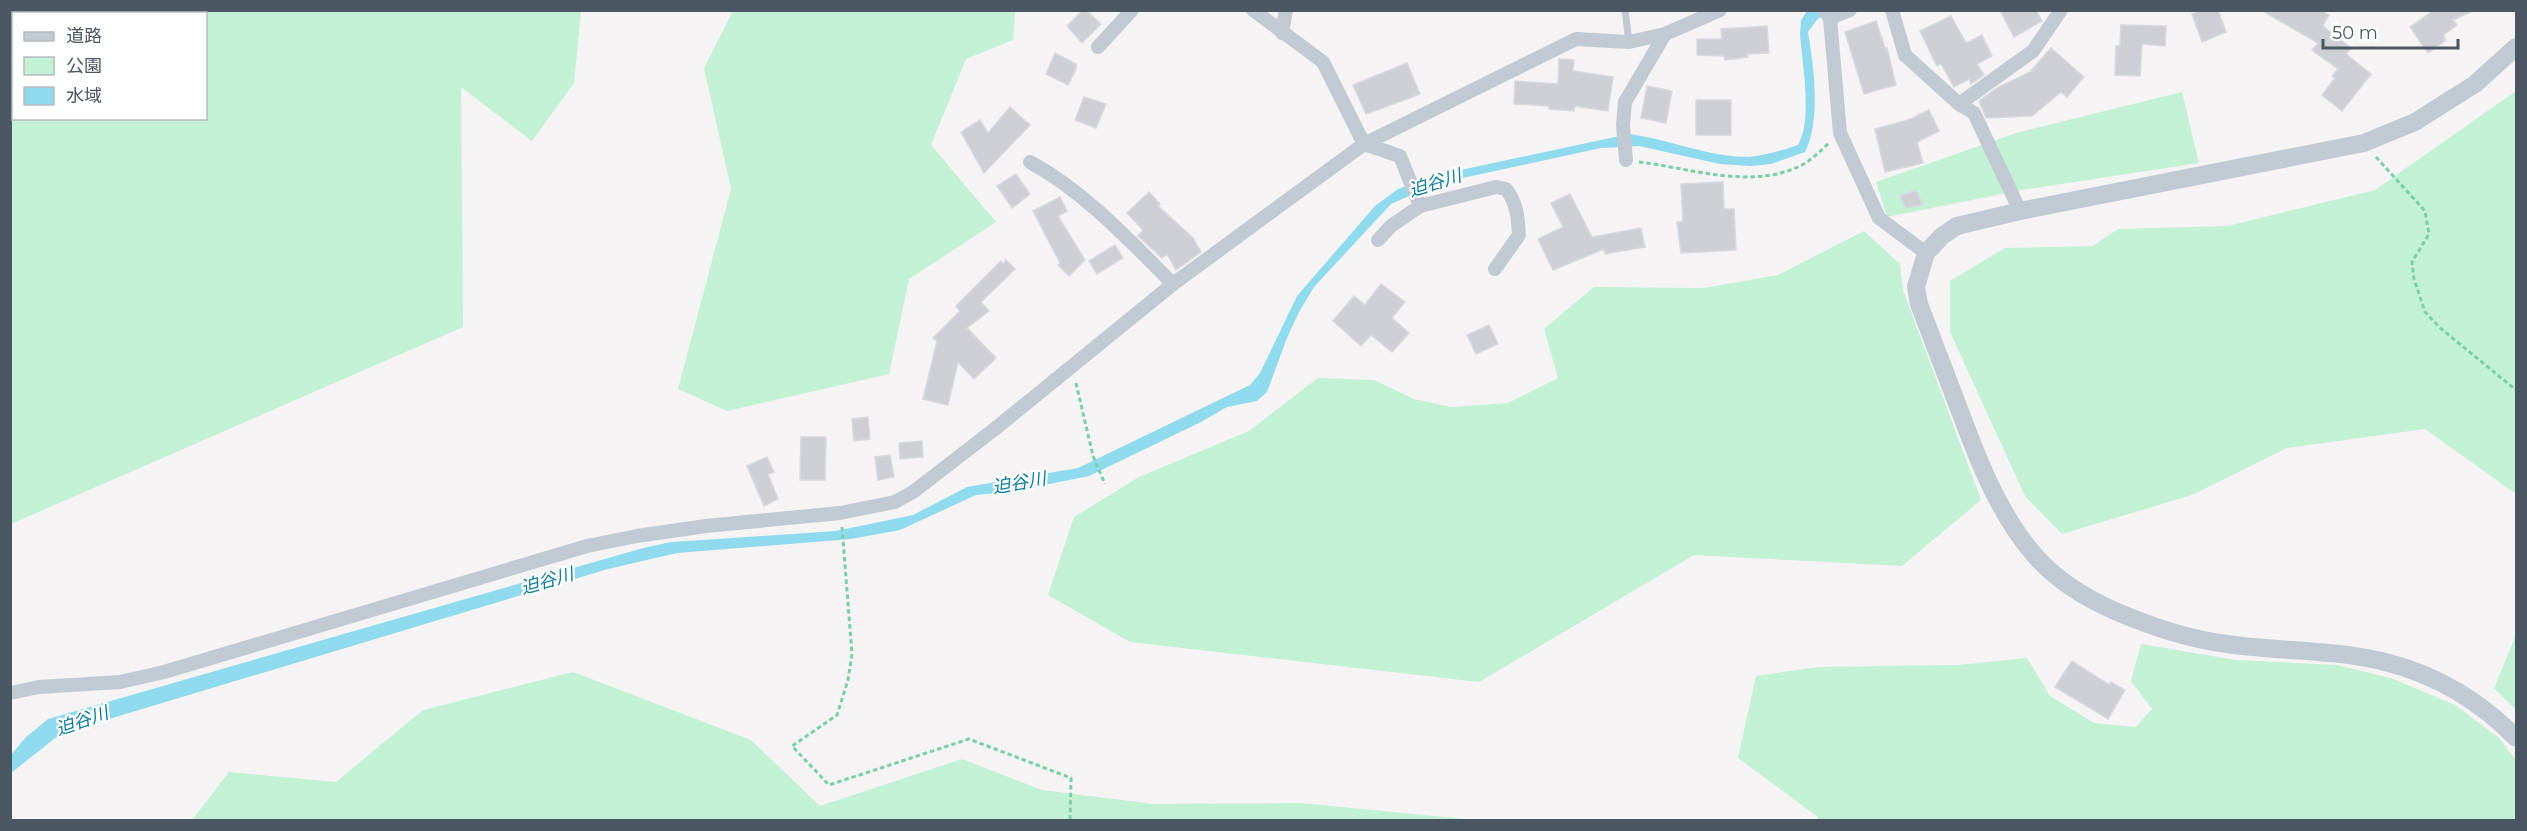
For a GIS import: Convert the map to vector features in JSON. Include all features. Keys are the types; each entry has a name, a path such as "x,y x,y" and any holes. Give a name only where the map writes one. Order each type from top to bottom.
{"street":[{"path":"1098,48 1132,10"},
{"path":"1253,10 1323,62 1364,144 1400,156 1419,203"},
{"path":"1282,33 1286,10"},
{"path":"10,693 39,687 120,682 164,672 587,546 648,534 840,513 895,502 913,492 1173,284 1364,144 1576,39 1629,42 1665,34 1720,10"},
{"path":"1850,10 1827,14 1840,133 1879,218 1926,254"},
{"path":"1892,10 1905,55 1959,104 1974,113 2020,211"},
{"path":"1959,104 2033,51 2061,10"},
{"path":"1625,156 1623,125 1625,102 1665,34"},
{"path":"2517,47 2475,84 2425,116 2364,143 2020,211 1957,226 1942,236 1926,254 1916,287 1919,304 1981,467 1992,490 2031,552 2059,579 2085,598 2155,629 2189,638 2229,645 2346,655 2387,662 2418,672 2452,688 2485,709 2517,738"},
{"path":"1030,162 1049,172 1103,215 1173,284"},
{"path":"1378,240 1419,203 1496,187 1506,189 1513,198 1518,214 1519,235 1495,269"}],"lane":[{"path":"1625,10 1629,42"}],"path":[{"path":"1625,156 1738,177 1775,175 1801,166 1840,133"},
{"path":"2364,143 2424,211 2429,234 2412,262 2414,279 2426,312 2439,327 2517,390"},
{"path":"1072,367 1093,456 1105,484"},
{"path":"841,521 852,654 848,680 837,715 792,746 829,785 969,739 1071,778 1070,820"}],"green space":[{"path":"11,10 581,10 574,83 532,141 461,87 463,327 11,524"},
{"path":"733,11 1015,11 1013,40 966,59 931,145 996,222 909,279 889,374 727,411 678,389 731,189 704,68"},
{"path":"2516,91 2516,494 2425,429 2287,448 2192,495 2062,534 2025,496 1950,332 1950,281 2005,248 2093,246 2118,229 2228,226 2375,190"},
{"path":"2182,92 2199,163 2022,190 1887,217 1876,182 2016,133"},
{"path":"1864,231 1900,264 1903,290 1981,500 1902,566 1694,555 1479,682 1130,642 1048,595 1074,517 1139,477 1249,431 1318,378 1374,380 1414,399 1451,407 1508,403 1558,378 1544,329 1594,287 1704,288 1778,275"},
{"path":"2516,635 2516,710 2494,688"},
{"path":"2141,644 2236,660 2337,665 2391,678 2455,705 2499,738 2516,760 2516,820 1818,820 1818,817 1738,758 1756,676 1819,667 1957,665 2027,658 2050,696 2094,723 2136,727 2152,709 2131,681"},
{"path":"573,672 751,740 820,806 962,759 1042,790 1154,804 1302,803 1474,820 192,820 229,772 336,782 423,710"}],"water":[{"name":"迫谷川","path":"1807,11 1827,11 1808,32 1814,77 1815,110 1810,139 1805,152 1771,164 1750,166 1720,164 1639,146 1601,148 1467,177 1427,188 1391,204 1314,287 1287,338 1267,392 1257,401 1227,407 1089,476 1010,492 976,495 900,530 851,539 677,553 608,569 79,728 59,735 11,773 11,755 25,738 48,719 643,548 671,542 836,531 913,515 967,487 1078,468 1250,385 1260,373 1297,296 1375,206 1398,189 1442,174 1629,134 1718,154 1748,157 1798,145 1805,121 1806,106 1800,33 1801,20"}],"building":[{"path":"1083,10 1086,10 1101,24 1082,43 1067,26"},
{"path":"2000,10 2036,10 2042,21 2014,37"},
{"path":"2200,10 2218,10 2226,32 2202,42 2192,14"},
{"path":"2261,10 2321,10 2329,15 2323,26 2351,48 2346,54 2371,74 2342,111 2322,95 2335,78 2332,76 2338,69 2312,50 2318,43"},
{"path":"2434,10 2475,10 2453,20 2457,25 2443,35 2446,40 2428,53 2410,27"},
{"path":"1951,16 1966,43 1982,35 1992,56 1977,64 1984,75 1971,84 1969,79 1954,87 1941,64 1937,66 1920,31"},
{"path":"1876,21 1885,48 1887,48 1896,85 1864,94 1845,32"},
{"path":"2121,25 2166,26 2165,46 2142,44 2140,76 2115,75 2116,46 2120,46"},
{"path":"1767,26 1769,53 1747,54 1748,57 1725,60 1724,56 1697,55 1697,39 1722,39 1721,29"},
{"path":"2051,48 2084,77 2067,97 2061,92 2032,116 1986,118 1979,101 1997,88 2030,72"},
{"path":"1055,53 1076,64 1068,85 1046,74"},
{"path":"1559,59 1574,60 1573,71 1613,77 1608,111 1575,106 1574,111 1549,109 1549,106 1514,104 1515,81 1558,84"},
{"path":"1407,63 1420,94 1366,114 1353,85"},
{"path":"1647,86 1672,91 1666,123 1641,118"},
{"path":"1084,97 1106,104 1096,128 1075,120"},
{"path":"1696,100 1731,100 1731,135 1696,135"},
{"path":"1010,107 1030,125 984,173 961,132 980,120 988,133"},
{"path":"1929,110 1939,131 1917,142 1923,163 1885,172 1875,129 1908,120"},
{"path":"1016,174 1030,194 1012,208 997,186"},
{"path":"1723,182 1724,209 1734,209 1736,250 1681,253 1677,222 1683,221 1681,184"},
{"path":"1916,190 1923,205 1906,208 1900,196"},
{"path":"1149,192 1160,204 1158,206 1193,238 1201,252 1176,270 1167,254 1162,258 1138,236 1143,230 1127,213"},
{"path":"1570,194 1592,237 1641,228 1645,247 1605,254 1604,249 1553,270 1538,239 1563,227 1551,203"},
{"path":"1060,197 1067,211 1058,216 1085,260 1069,276 1058,265 1060,263 1033,211"},
{"path":"1115,245 1123,258 1097,274 1089,261"},
{"path":"1006,260 1015,269 981,302 989,311 967,328 996,358 974,379 958,362 948,405 923,399 937,341 933,338 960,311 956,306 1001,261 1003,264"},
{"path":"1381,284 1405,302 1392,318 1409,333 1392,352 1371,335 1361,346 1333,321 1354,296 1365,305"},
{"path":"1489,325 1498,344 1476,354 1467,335"},
{"path":"868,417 870,439 854,441 852,419"},
{"path":"801,437 826,437 825,480 800,480"},
{"path":"922,441 923,457 900,459 899,443"},
{"path":"890,455 894,477 878,480 875,457"},
{"path":"767,457 774,472 768,474 778,499 764,506 747,466"},
{"path":"2072,661 2109,685 2111,682 2125,690 2108,719 2055,687"}]}
